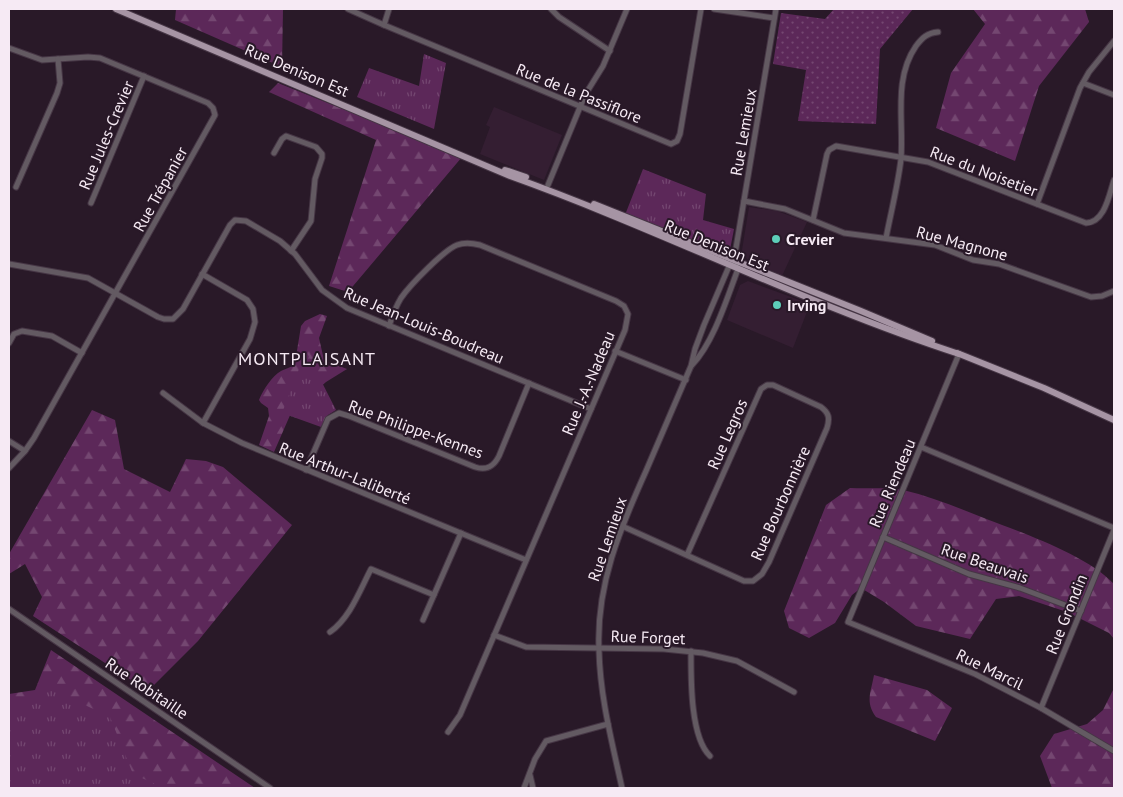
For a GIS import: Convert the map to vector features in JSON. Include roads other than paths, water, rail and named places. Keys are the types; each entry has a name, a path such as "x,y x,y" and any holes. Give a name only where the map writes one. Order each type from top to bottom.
{"main road":[{"name":"Rue Denison Est","path":"117,9 510,176 913,339 958,354"},
{"name":"Rue Denison Est","path":"468,157 548,186 734,260 1044,388 1114,420"}],"street":[{"name":"Rue de la Passiflore","path":"348,9 671,144 677,141 681,130 701,9"},
{"path":"384,25 389,9"},
{"path":"551,9 559,17 610,51"},
{"path":"548,186 586,92 603,66 627,9"},
{"path":"714,9 774,18"},
{"name":"Rue Lemieux","path":"622,788 602,696 598,648 602,594 622,526 692,366 695,349 728,265 734,260 776,9"},
{"path":"886,238 901,156 902,85 905,69 920,41 928,34 938,32"},
{"path":"1037,204 1083,83 1114,41"},
{"name":"Rue Trépanier","path":"9,48 42,60 94,57 211,104 215,115 25,451 9,468"},
{"path":"16,187 60,84 58,59"},
{"name":"Rue Jules-Crevier","path":"91,203 144,76"},
{"path":"1083,83 1114,95"},
{"path":"274,153 282,139 286,136 316,147 322,154 322,162 315,178 310,221 291,251"},
{"name":"Rue du Noisetier","path":"813,220 827,154 832,148 840,146 928,162 1086,223 1092,223 1101,216 1114,180"},
{"name":"Rue Magnone","path":"744,201 785,209 844,233 935,245 973,260 999,264 1091,297 1102,296 1114,291"},
{"name":"Rue Jean-Louis-Boudreau","path":"9,264 84,277 95,281 158,317 174,319 183,309 230,225 235,220 246,221 280,241 291,251 317,286 334,300 353,311 591,409"},
{"name":"Rue J.-A.-Nadeau","path":"389,326 399,300 406,292 446,252 457,245 471,243 621,303 626,310 628,319 616,352 460,715 448,732"},
{"path":"734,260 738,268"},
{"name":"Rue Lemieux","path":"692,366 700,357 722,313 738,268"},
{"path":"202,274 247,300 253,309 255,322 250,339 204,423"},
{"path":"9,343 14,334 22,331 52,336 82,353"},
{"path":"616,352 686,380"},
{"name":"Rue Riendeau","path":"848,622 958,354"},
{"name":"Rue Philippe-Kennes","path":"306,470 328,419 339,413 480,469 489,468 499,456 529,383"},
{"name":"Rue Legros","path":"687,555 761,389 767,385 774,385 825,410"},
{"name":"Rue Arthur-Laliberté","path":"163,393 204,423 250,447 526,560"},
{"name":"Rue Bourbonnière","path":"622,526 744,581 753,581 768,562 827,428 829,418 825,410"},
{"path":"9,441 25,451"},
{"path":"921,447 1114,529"},
{"name":"Rue Grondin","path":"1041,708 1114,529"},
{"path":"423,620 461,533"},
{"name":"Rue Beauvais","path":"883,537 969,574 1020,588 1081,610"},
{"path":"330,632 345,617 371,569 434,595"},
{"name":"Rue Robitaille","path":"9,609 270,788"},
{"name":"Rue Marcil","path":"848,622 967,671 1041,708 1114,751"},
{"name":"Rue Forget","path":"494,635 526,648 664,649 691,651 736,661 794,692"},
{"path":"691,651 692,703 701,742 710,756"},
{"path":"524,788 535,759 546,741 608,724"},
{"path":"530,775 533,788"}],"place":[{"name":"Crevier","path":"776,239"},
{"name":"Irving","path":"777,305"}],"district":[{"name":"MONTPLAISANT","path":"307,358"}]}
